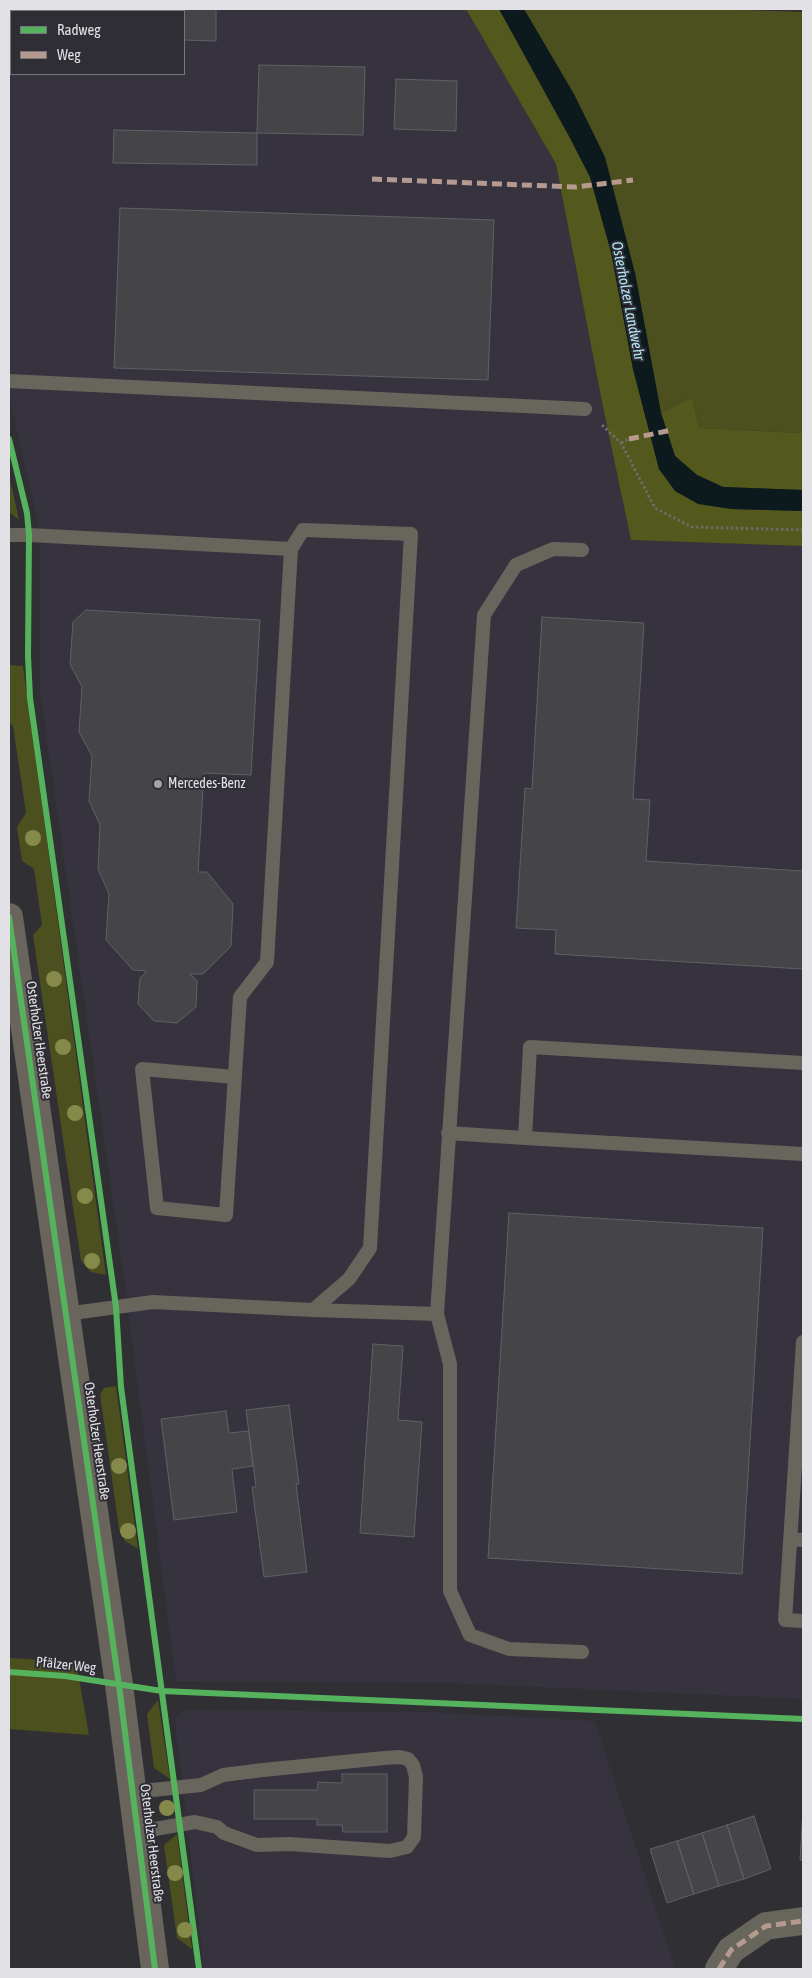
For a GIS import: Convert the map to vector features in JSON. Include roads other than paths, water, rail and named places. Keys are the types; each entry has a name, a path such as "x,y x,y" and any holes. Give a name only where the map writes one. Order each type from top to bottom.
{"main road":[{"name":"Osterholzer Heerstraße","path":"9,917 119,1684 155,1969"}],"street":[{"path":"719,1969 731,1950 766,1926 803,1921"}],"lane":[{"path":"9,381 585,409"},
{"path":"235,1077 142,1069 157,1208 226,1215 235,1077 240,997 267,962 291,549 303,530 411,534 370,1248 349,1280 313,1310"},
{"path":"9,535 291,549"},
{"path":"582,550 553,549 516,565 484,615 436,1314 450,1364 450,1591 470,1635 509,1649 582,1652"},
{"path":"525,1138 530,1047 803,1063"},
{"path":"448,1133 803,1154"},
{"path":"66,1314 153,1302 436,1314"},
{"path":"803,1342 797,1539 785,1620 803,1621"},
{"path":"133,1792 201,1785 223,1775 400,1757 408,1759 413,1765 416,1777 414,1837 407,1848 390,1851 289,1844 257,1845 224,1833 217,1827 196,1822 138,1832"}],"water":[{"name":"Osterholzer Landwehr","path":"499,9 524,9 574,94 605,157 635,273 661,413 675,456 697,475 723,487 803,490 803,511 731,509 698,504 675,491 659,469 633,369 611,252 590,177"}],"place":[{"name":"Mercedes-Benz","path":"158,784"}]}
